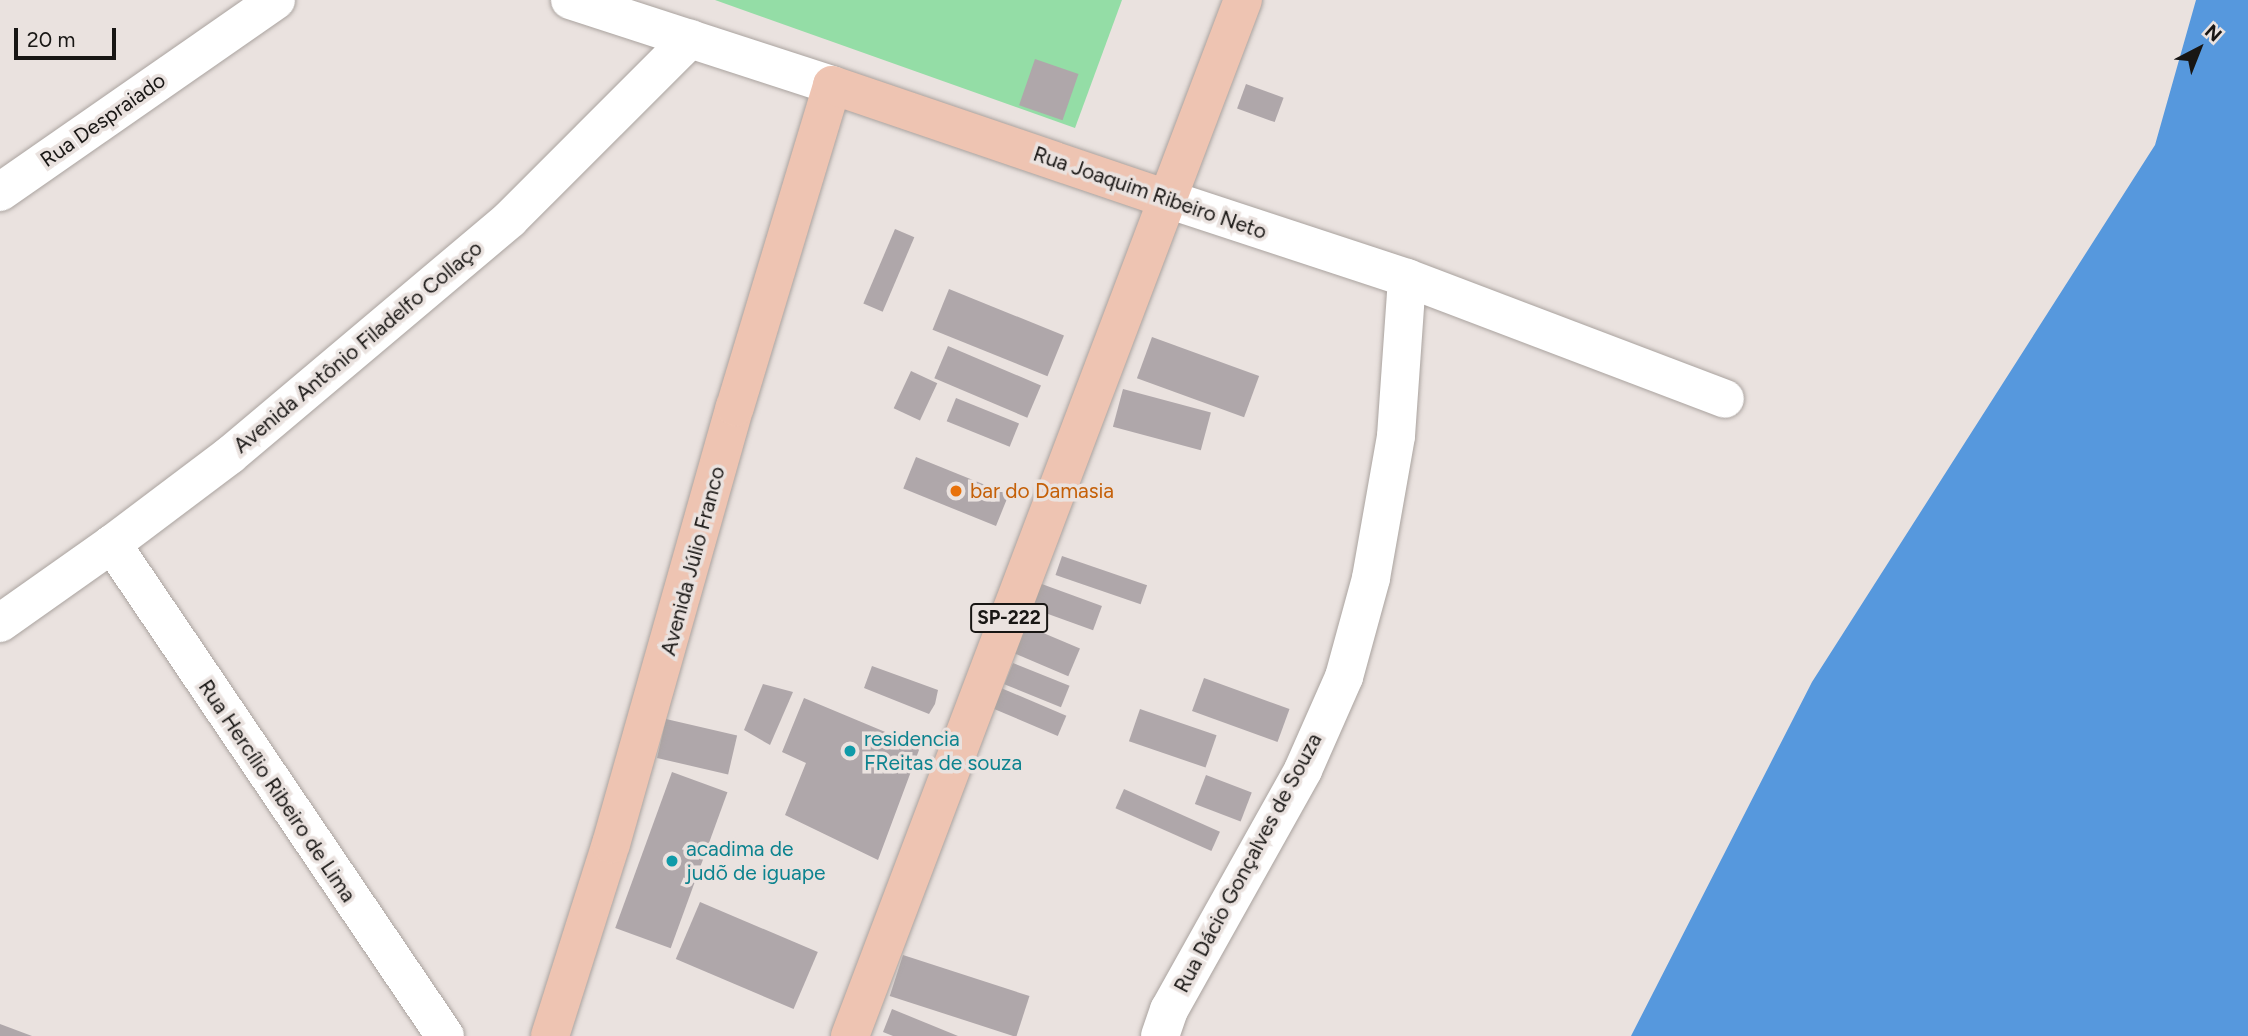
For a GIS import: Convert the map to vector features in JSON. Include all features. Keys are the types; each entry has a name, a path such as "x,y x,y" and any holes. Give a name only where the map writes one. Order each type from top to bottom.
{"main road":[{"name":"SP-222","path":"850,1036 1243,0"},
{"name":"Rua Joaquim Ribeiro Neto","path":"832,85 1167,199"},
{"name":"Avenida Júlio Franco","path":"550,1036 615,831 735,407 832,85"}],"street":[{"name":"Rua Despraiado","path":"0,192 276,0"},
{"name":"Rua Joaquim Ribeiro Neto","path":"570,0 832,85"},
{"name":"Avenida Antônio Filadelfo Collaço","path":"0,622 111,544 230,455 510,219 690,39"},
{"name":"Rua Joaquim Ribeiro Neto","path":"1167,199 1407,278 1725,399"},
{"name":"Rua Dácio Gonçalves de Souza","path":"1160,1036 1169,1010 1303,770 1344,677 1371,578 1396,436 1407,278"},
{"name":"Rua Hercílio Ribeiro de Lima","path":"111,544 444,1036"}],"green space":[{"path":"715,0 1122,0 1075,128"}],"water":[{"path":"2196,0 2248,0 2248,1036 1631,1036 1812,682 2155,145"}],"building":[{"path":"1035,59 1078,74 1063,120 1019,105"},
{"path":"1246,84 1284,98 1275,122 1237,108"},
{"path":"895,229 914,237 883,312 863,304"},
{"path":"949,289 1064,335 1047,376 933,330"},
{"path":"1152,337 1259,376 1244,417 1137,378"},
{"path":"948,346 1041,385 1027,418 934,378"},
{"path":"911,371 937,383 920,420 894,408"},
{"path":"1123,389 1211,413 1201,450 1113,427"},
{"path":"956,398 1019,423 1010,447 947,421"},
{"name":"bar do Damasia","path":"916,457 1009,494 996,526 903,489"},
{"path":"1062,556 1147,585 1141,604 1055,575"},
{"path":"1039,583 1102,606 1093,630 1030,607"},
{"path":"1022,624 1080,649 1068,676 1010,652"},
{"path":"1013,663 1070,686 1061,707 1004,684"},
{"path":"872,666 938,690 935,704 929,714 864,688"},
{"path":"1204,678 1290,709 1278,742 1192,711"},
{"path":"763,684 793,692 770,745 744,730"},
{"path":"1001,688 1066,716 1058,736 992,708"},
{"path":"804,698 914,744 919,750 878,860 785,815 806,763 782,752"},
{"path":"1140,709 1217,735 1206,768 1129,741"},
{"path":"666,719 737,735 728,774 657,758"},
{"name":"acadima de judõ de iguape","path":"672,772 727,792 671,948 615,928"},
{"path":"1206,775 1252,793 1241,822 1195,804"},
{"path":"1124,789 1220,832 1211,851 1115,808"},
{"path":"700,902 818,952 794,1009 676,959"},
{"path":"903,955 1029,996 1017,1036 1013,1036 890,996"},
{"path":"892,1009 958,1036 893,1036 883,1032"},
{"path":"0,1024 32,1036 0,1036"}],"place":[{"name":"bar do Damasia","path":"956,491"},
{"name":"residencia FReitas de souza","path":"850,751"},
{"name":"acadima de judõ de iguape","path":"672,861"}]}
